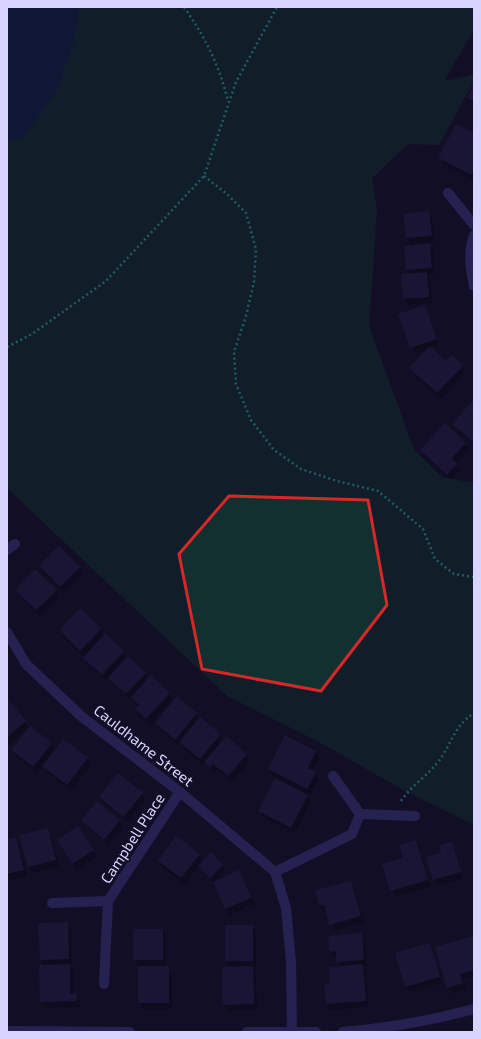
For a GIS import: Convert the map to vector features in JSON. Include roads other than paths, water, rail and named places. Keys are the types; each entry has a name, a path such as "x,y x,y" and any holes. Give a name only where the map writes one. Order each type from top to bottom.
{"street":[{"path":"448,193 474,225"},
{"path":"474,235 470,245 471,270 474,286"},
{"name":"Cauldhame Street","path":"7,632 26,664 81,716 180,792 275,872"},
{"path":"333,776 360,814"},
{"name":"Campbell Place","path":"104,984 108,902 180,792"},
{"path":"360,814 415,816"},
{"path":"292,1032 291,962 286,908 275,872 352,834 360,814"},
{"name":"Campbell Place","path":"52,903 108,902"},
{"path":"343,1032 387,1028 430,1020 474,1009"},
{"path":"7,1031 130,1032"},
{"path":"247,1032 316,1032"}],"water":[{"path":"7,7 79,7 73,44 57,91 24,137 7,142"}]}
